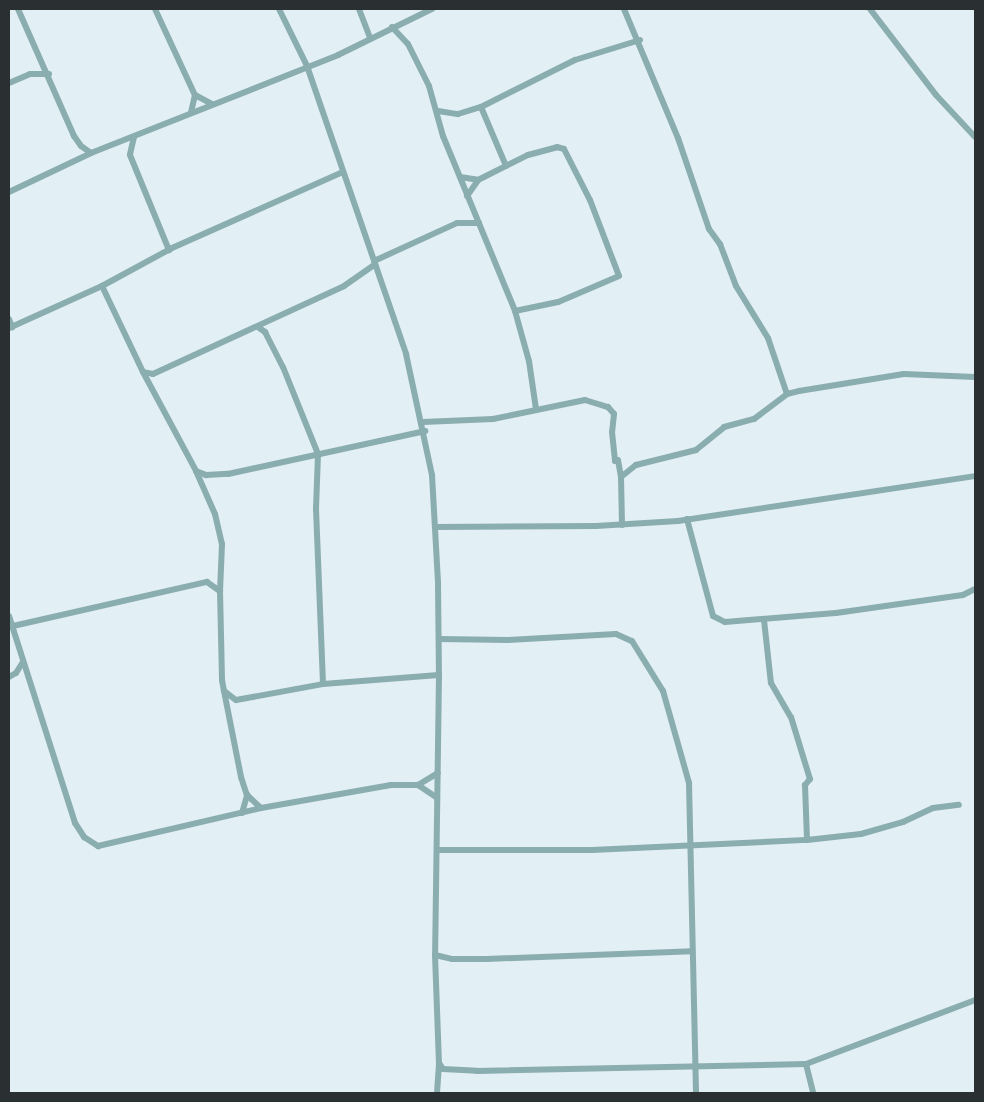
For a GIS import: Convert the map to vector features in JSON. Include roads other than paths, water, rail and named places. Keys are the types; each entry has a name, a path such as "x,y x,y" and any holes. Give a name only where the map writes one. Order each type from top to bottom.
{"street":[{"path":"18,9 49,74 74,136 82,146 91,152"},
{"path":"155,9 195,95 212,104"},
{"path":"279,9 307,66 406,354 425,431 436,527 439,639 437,798 439,850 435,955 439,1063 437,1093"},
{"path":"359,9 370,37"},
{"path":"9,192 91,152 134,137 191,112 338,55 370,37 432,9"},
{"path":"624,9 640,40 709,229 720,244 736,286 768,338 787,394"},
{"path":"870,9 936,95 975,137"},
{"path":"392,27 408,44 438,111 443,136 515,311 529,361 536,409"},
{"path":"438,111 458,114 481,108 575,60 640,40"},
{"path":"10,83 30,74 49,74"},
{"path":"191,112 195,95"},
{"path":"481,108 506,166"},
{"path":"134,137 130,155 169,250"},
{"path":"467,196 478,180 528,155 557,147 564,149 590,200 620,273 614,280 558,302 515,311"},
{"path":"9,319 10,327 102,286 169,250 343,172"},
{"path":"460,178 478,180"},
{"path":"465,221 473,208"},
{"path":"143,372 166,371 344,286 374,263 465,221 479,223"},
{"path":"102,286 143,372 196,471 215,514 222,544 219,656 224,691 248,795 242,813"},
{"path":"265,332 267,323"},
{"path":"258,327 265,332 283,367 318,454 316,509 323,684"},
{"path":"622,477 636,465 696,450 724,428 754,419 787,394 904,374 975,378"},
{"path":"423,422 493,419 585,400 608,407 614,414 612,432 615,461 618,460 622,477 622,525"},
{"path":"196,471 221,475 425,431"},
{"path":"436,527 622,525 687,519 975,476"},
{"path":"687,519 713,616 725,622 764,620 963,595 975,589"},
{"path":"13,626 207,582 222,572"},
{"path":"207,582 220,590"},
{"path":"9,616 75,823 90,842 106,845 261,808 381,787 418,785 438,773"},
{"path":"764,620 771,683 791,717 810,779 805,785 807,840"},
{"path":"439,639 508,640 616,634 632,641 664,691 672,714 689,783 688,845 697,1065 696,1093"},
{"path":"9,677 23,662"},
{"path":"228,708 236,700 306,689 323,684 439,675"},
{"path":"224,691 236,700"},
{"path":"418,785 437,798"},
{"path":"248,795 261,808"},
{"path":"439,850 592,850 807,840 861,834 903,822 933,808 959,804"},
{"path":"435,955 452,959 487,959 692,951"},
{"path":"439,1063 443,1069 470,1071 806,1064 975,1000"},
{"path":"806,1064 813,1093"}]}
